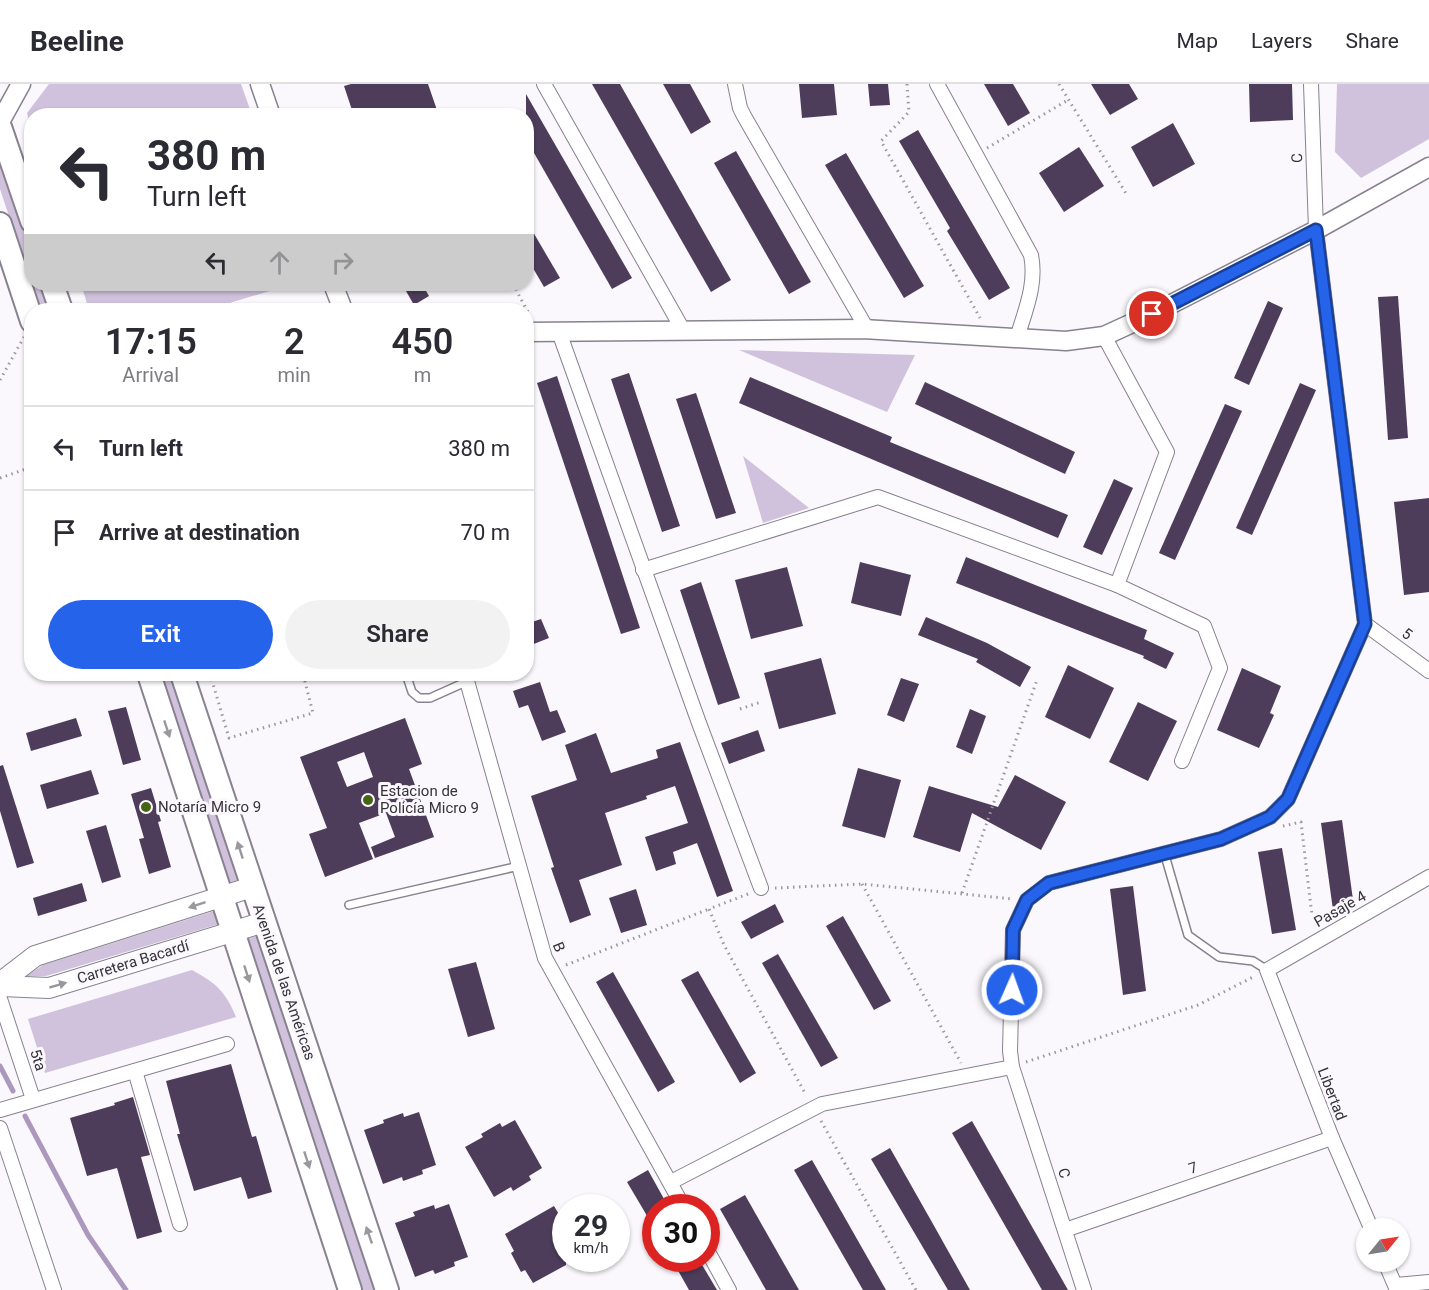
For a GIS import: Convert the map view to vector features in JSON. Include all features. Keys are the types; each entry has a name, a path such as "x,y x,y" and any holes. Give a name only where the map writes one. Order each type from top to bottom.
{"main road":[{"path":"0,127 24,198"},
{"path":"0,224 24,308"},
{"path":"151,681 350,1290"},
{"name":"Avenida de las Américas","path":"184,681 387,1290"},
{"name":"Carretera Bacardí","path":"0,984 35,956 252,888"},
{"name":"Carretera Bacardí","path":"0,984 49,988 264,922"}],"street":[{"path":"0,122 21,84"},
{"path":"260,84 268,108"},
{"path":"544,84 683,330"},
{"path":"735,84 737,98 744,116 867,329"},
{"path":"937,84 1028,248 1033,264 1032,286 1017,338"},
{"name":"C","path":"1311,84 1316,230 1365,624"},
{"path":"534,332 867,329 1066,341 1104,336 1316,230 1429,167"},
{"path":"559,332 761,888"},
{"path":"1104,336 1167,452 1117,585"},
{"path":"644,570 878,497 1117,585 1204,626 1220,668 1182,761"},
{"path":"1027,900 1049,883 1221,839 1270,817 1288,799 1365,624"},
{"name":"5","path":"1365,624 1429,671"},
{"name":"B","path":"467,681 540,946 677,1194"},
{"name":"Pasaje 4","path":"1267,970 1429,877"},
{"name":"C","path":"1027,900 1013,930 1010,1051 1012,1067 1084,1290"},
{"name":"Libertad","path":"1267,970 1332,1138 1367,1218"},
{"name":"5ta","path":"0,999 33,1099"},
{"path":"0,1110 227,1044"},
{"path":"671,1182 814,1108 830,1102 1012,1067"},
{"path":"135,1071 180,1224"},
{"path":"0,1128 54,1290"},
{"name":"7","path":"1065,1230 1332,1138"},
{"path":"719,1272 729,1290"},
{"path":"1389,1272 1396,1288 1429,1282"}],"lane":[{"path":"408,681 412,692 419,698 430,698 459,681"},
{"path":"1164,852 1188,935 1219,957 1253,961 1267,970"},
{"path":"349,905 519,866"}],"path":[{"path":"908,84 909,112 881,141 990,336"},
{"path":"1059,84 1127,195"},
{"path":"975,155 1068,100"},
{"path":"0,380 24,335"},
{"path":"0,478 24,470"},
{"path":"962,893 1037,680"},
{"path":"212,681 229,738 313,713 305,681"},
{"path":"740,709 760,702"},
{"path":"1278,827 1301,822 1312,916"},
{"path":"862,884 968,1075"},
{"path":"552,970 761,888 862,884 1027,900"},
{"path":"709,909 724,945 916,1290"},
{"path":"1012,1067 1198,1005 1267,970"}],"shaded area":[{"path":"49,84 241,84 250,108 31,108"},
{"path":"1337,84 1429,84 1429,139 1361,178 1335,152"},
{"path":"0,158 24,228 24,262 0,189"},
{"path":"34,291 45,291 50,303 38,303"},
{"path":"83,291 270,291 229,303 87,303"},
{"path":"739,350 915,355 887,412"},
{"path":"743,456 809,508 763,523"},
{"path":"160,681 173,681 239,880 227,883"},
{"path":"214,911 219,924 46,976 26,976 43,965"},
{"path":"258,935 377,1290 361,1290 247,939"},
{"path":"192,970 219,989 236,1017 45,1073 28,1019"}],"building":[{"path":"351,84 428,84 436,108 351,108 344,86"},
{"path":"592,84 620,84 731,280 711,292"},
{"path":"663,84 690,84 711,122 691,134"},
{"path":"799,84 834,84 837,115 802,118"},
{"path":"868,84 888,84 890,105 870,106"},
{"path":"984,84 1013,84 1030,113 1008,126"},
{"path":"1091,84 1129,84 1138,99 1110,115"},
{"path":"1249,84 1292,84 1293,120 1250,122"},
{"path":"526,94 632,278 612,289 534,153 534,108 526,108"},
{"path":"1173,123 1195,164 1153,187 1131,147"},
{"path":"918,130 1010,288 989,300 947,231 950,228 899,141"},
{"path":"1079,147 1104,186 1064,212 1039,173"},
{"path":"736,151 811,282 789,294 714,163"},
{"path":"846,153 924,286 904,298 825,165"},
{"path":"534,234 560,278 544,287 534,270"},
{"path":"406,291 426,291 429,296 413,303"},
{"path":"1398,296 1408,438 1388,440 1378,297"},
{"path":"1268,301 1283,308 1249,385 1234,378"},
{"path":"629,373 680,526 662,532 611,379"},
{"path":"557,376 640,628 621,634 537,383"},
{"path":"750,377 892,437 890,442 1068,515 1058,538 739,403"},
{"path":"925,382 1075,452 1065,474 915,404"},
{"path":"1300,383 1316,390 1252,535 1236,528"},
{"path":"696,393 736,513 716,519 676,399"},
{"path":"1225,404 1242,411 1175,560 1159,553"},
{"path":"1114,479 1133,488 1102,555 1083,547"},
{"path":"1429,498 1429,592 1404,595 1394,502"},
{"path":"966,557 1147,630 1144,639 1174,653 1166,669 1143,658 1144,656 956,583"},
{"path":"860,562 911,575 901,616 851,603"},
{"path":"787,567 803,626 751,639 735,580"},
{"path":"701,582 740,698 718,705 680,590"},
{"path":"926,617 987,643 1031,667 1020,687 976,662 978,659 918,635"},
{"path":"541,619 549,638 534,644 534,621"},
{"path":"821,658 836,714 779,729 764,673"},
{"path":"1068,665 1114,688 1090,739 1045,717"},
{"path":"1242,668 1281,686 1270,713 1274,715 1259,748 1217,730"},
{"path":"901,678 919,684 904,722 887,715"},
{"path":"540,682 550,712 557,710 566,732 542,741 528,705 519,708 513,691"},
{"path":"1138,702 1177,721 1148,781 1109,762"},
{"path":"126,707 141,760 123,765 108,711"},
{"path":"970,709 986,716 972,754 956,747"},
{"path":"76,718 82,736 31,751 26,733"},
{"name":"Estacion de Policía Micro 9","path":"405,718 422,764 409,769 434,837 375,858 371,847 395,837 386,813 359,823 373,859 325,877 309,834 327,828 300,757","holes":["364,752 373,777 347,787 337,762"]},
{"path":"758,730 765,751 729,764 721,743"},
{"path":"596,733 611,773 658,758 656,750 680,742 733,891 717,897 697,843 673,852 676,864 656,871 645,837 688,823 675,786 646,796 647,799 605,813 622,865 579,880 591,915 570,923 551,868 554,867 531,796 577,780 565,745"},
{"path":"3,765 34,863 17,868 0,811 0,766"},
{"path":"858,768 901,780 885,838 842,826"},
{"path":"91,770 99,794 47,809 40,785"},
{"path":"1015,775 1066,802 1041,850 972,813 960,852 913,837 929,786 998,807"},
{"path":"151,788 171,867 149,874 139,839 144,838 131,794"},
{"path":"1342,820 1354,907 1333,910 1321,823"},
{"path":"106,825 121,877 102,883 86,831"},
{"path":"1282,848 1296,930 1272,934 1258,852"},
{"path":"82,883 87,901 38,916 33,898"},
{"path":"1133,886 1146,991 1123,995 1110,889"},
{"path":"636,889 647,925 621,933 609,898"},
{"path":"775,904 784,922 751,939 741,922"},
{"path":"843,916 891,1001 874,1010 826,926"},
{"path":"778,954 838,1058 821,1067 762,963"},
{"path":"476,962 495,1029 468,1037 448,969"},
{"path":"698,971 756,1073 740,1083 681,980"},
{"path":"613,972 675,1082 658,1092 596,982"},
{"path":"231,1064 252,1137 256,1136 272,1192 248,1199 241,1177 194,1191 177,1134 180,1134 166,1081"},
{"path":"133,1097 150,1155 141,1157 162,1232 137,1239 117,1168 87,1176 70,1118 115,1105 114,1103"},
{"path":"419,1112 436,1165 422,1170 423,1174 403,1181 402,1177 383,1184 364,1130 403,1113 404,1117"},
{"path":"515,1120 542,1168 529,1176 531,1180 513,1191 511,1187 494,1197 465,1147 483,1137 481,1134 500,1123 502,1127"},
{"path":"972,1121 1068,1290 1042,1290 952,1133"},
{"path":"890,1148 970,1290 948,1290 871,1159"},
{"path":"812,1160 886,1290 863,1290 794,1170"},
{"path":"648,1170 661,1194 642,1194 642,1207 627,1182"},
{"path":"745,1195 799,1290 766,1290 720,1209"},
{"path":"449,1204 468,1257 454,1262 455,1266 435,1274 433,1270 415,1277 395,1223 415,1216 413,1212 434,1205 435,1209"},
{"path":"552,1207 553,1272 533,1283 525,1270 521,1272 511,1253 514,1251 505,1234"},
{"path":"679,1272 706,1272 717,1290 689,1290"}],"waterway":[{"path":"0,1066 13,1091"},
{"path":"25,1116 88,1235 126,1290"}],"place":[{"name":"Estacion de Policía Micro 9","path":"368,800"},
{"name":"Notaría Micro 9","path":"146,807"}],"route":[{"path":"1012,990 1013,930 1027,900 1049,883 1221,839 1270,817 1288,799 1365,624 1316,230 1152,314"}]}
